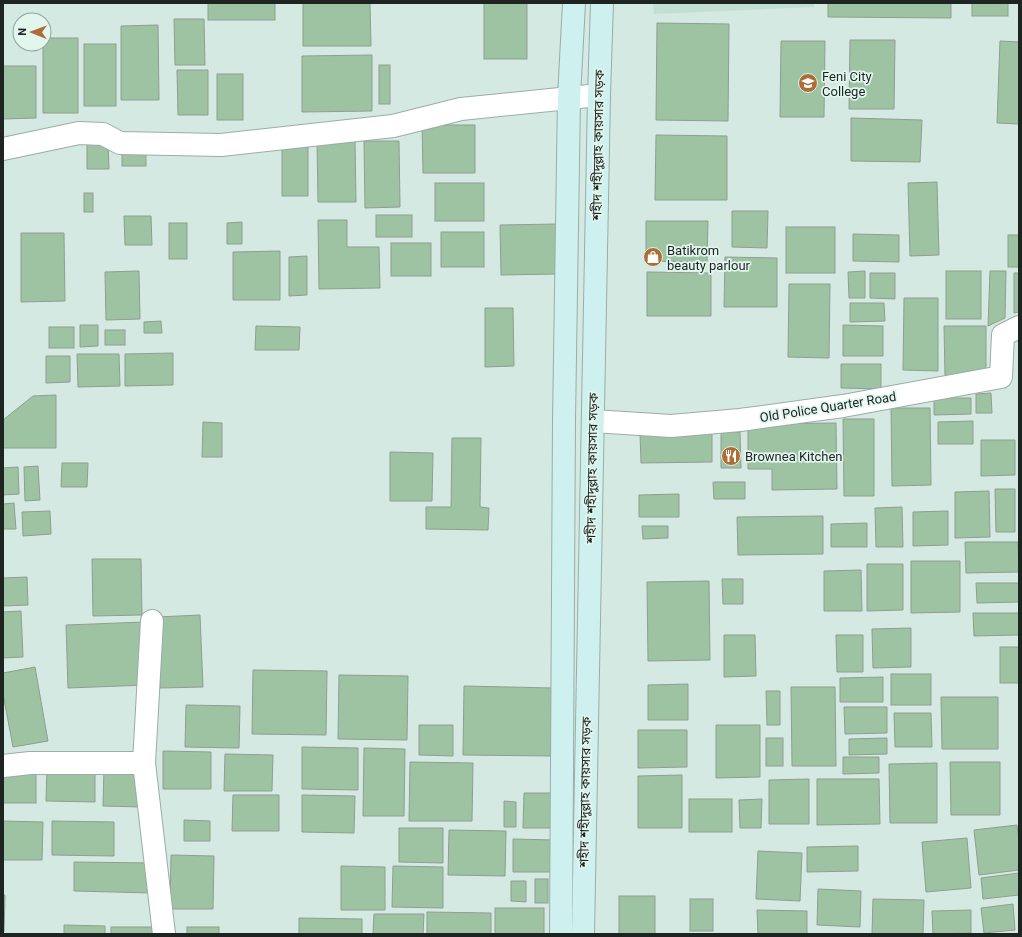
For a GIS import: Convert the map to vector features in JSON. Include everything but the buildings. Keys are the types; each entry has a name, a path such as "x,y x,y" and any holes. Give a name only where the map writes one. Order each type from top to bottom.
{"main road":[{"name":"শহীদ শহীদুল্লাহ কায়সার সড়ক","path":"561,934 564,421 569,97 574,3"},
{"name":"শহীদ শহীদুল্লাহ কায়সার সড়ক","path":"584,934 599,95 602,3"}],"street":[{"path":"3,149 79,133 104,134 120,143 221,145 393,126 461,108 599,95"},
{"name":"Old Police Quarter Road","path":"593,421 671,426 740,420 843,406 1001,377 1003,335 1019,327"},
{"path":"152,621 144,762 164,934"},
{"path":"3,766 30,763 144,762"}],"shaded area":[{"path":"653,3 814,3 814,7 654,14"}],"place":[{"name":"Feni City College","path":"808,83"},
{"name":"Batikrom beauty parlour","path":"653,257"},
{"name":"Brownea Kitchen","path":"731,456"}]}
